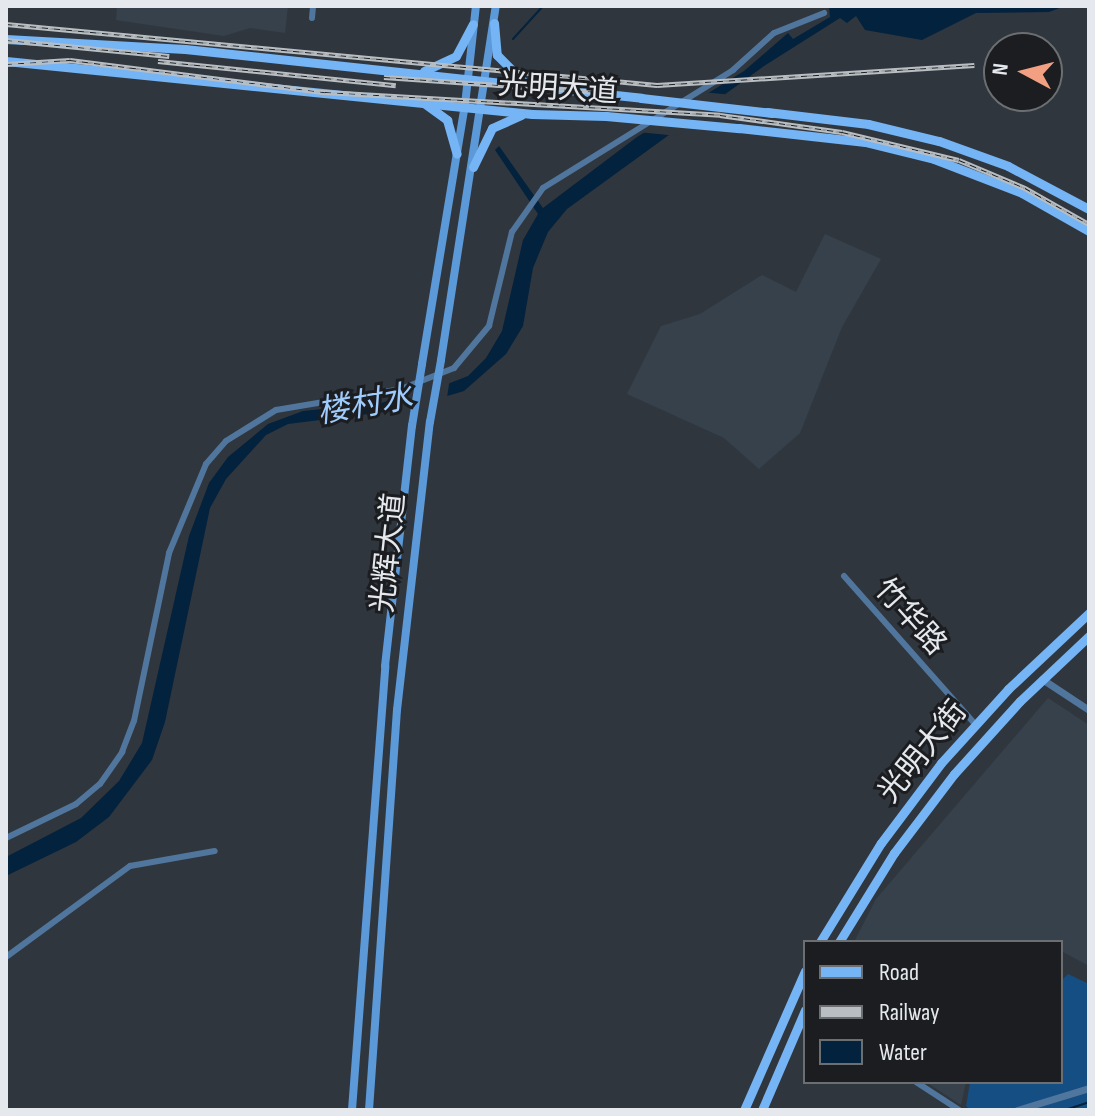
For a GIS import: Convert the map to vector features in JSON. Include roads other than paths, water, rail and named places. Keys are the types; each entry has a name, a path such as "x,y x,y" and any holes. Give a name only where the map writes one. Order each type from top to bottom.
{"main road":[{"name":"光辉大道","path":"352,1110 385,666 412,426 465,105 476,6"},
{"name":"光辉大道","path":"369,1110 397,710 430,422 473,167 496,6"},
{"path":"494,23 493,44 502,64 517,78 538,86"},
{"path":"413,72 448,62 462,49 473,24"},
{"name":"光明大道","path":"6,39 185,49 485,79 772,113"},
{"name":"光明大道","path":"6,61 532,114 606,116 865,142 934,159 1022,193 1089,231"},
{"path":"417,101 447,120 457,154"},
{"path":"721,107 844,120 928,137 1008,166 1089,209"},
{"path":"473,167 492,128 532,114"},
{"name":"光明大街","path":"821,940 898,819 975,724 1089,613"},
{"name":"光明大街","path":"840,940 933,800 1042,679 1089,636"},
{"path":"744,1110 803,976"},
{"path":"762,1110 803,1015"}],"street":[{"path":"312,18 313,6"},
{"path":"6,838 76,804 100,784 122,752 134,721 169,553 206,464 253,420 276,410 401,389 454,368 489,326 512,232 543,188 733,70 774,33 824,13"},
{"name":"竹华路","path":"844,576 975,724"},
{"path":"1042,679 1089,710"},
{"path":"6,957 130,866 215,851"},
{"path":"919,1084 959,1110"},
{"path":"1017,1110 1089,1088"}],"water":[{"name":"楼村水","path":"829,6 1065,6 1049,12 976,13 922,40 865,30 856,16 847,23 840,18 764,66 567,209 548,232 533,268 523,326 506,354 464,391 400,410 288,424 266,435 226,479 210,508 165,722 152,760 109,817 76,842 6,876 6,857 81,818 119,781 142,743 189,536 209,483 228,457 268,424 303,411 381,403 450,383 468,376 486,358 502,331 523,240 538,214 495,150 499,146 543,208 637,137 744,71 788,33 793,39 830,17"}],"waterway":[{"path":"513,39 543,6"},
{"path":"1065,1110 1089,1102"}],"railway":[{"path":"6,24 657,85 974,65"},
{"path":"6,40 169,56"},
{"path":"6,64 70,60 325,92 720,115 842,132 959,160 1025,188 1089,224"},
{"path":"158,61 396,85"},
{"path":"384,77 599,92"}]}
